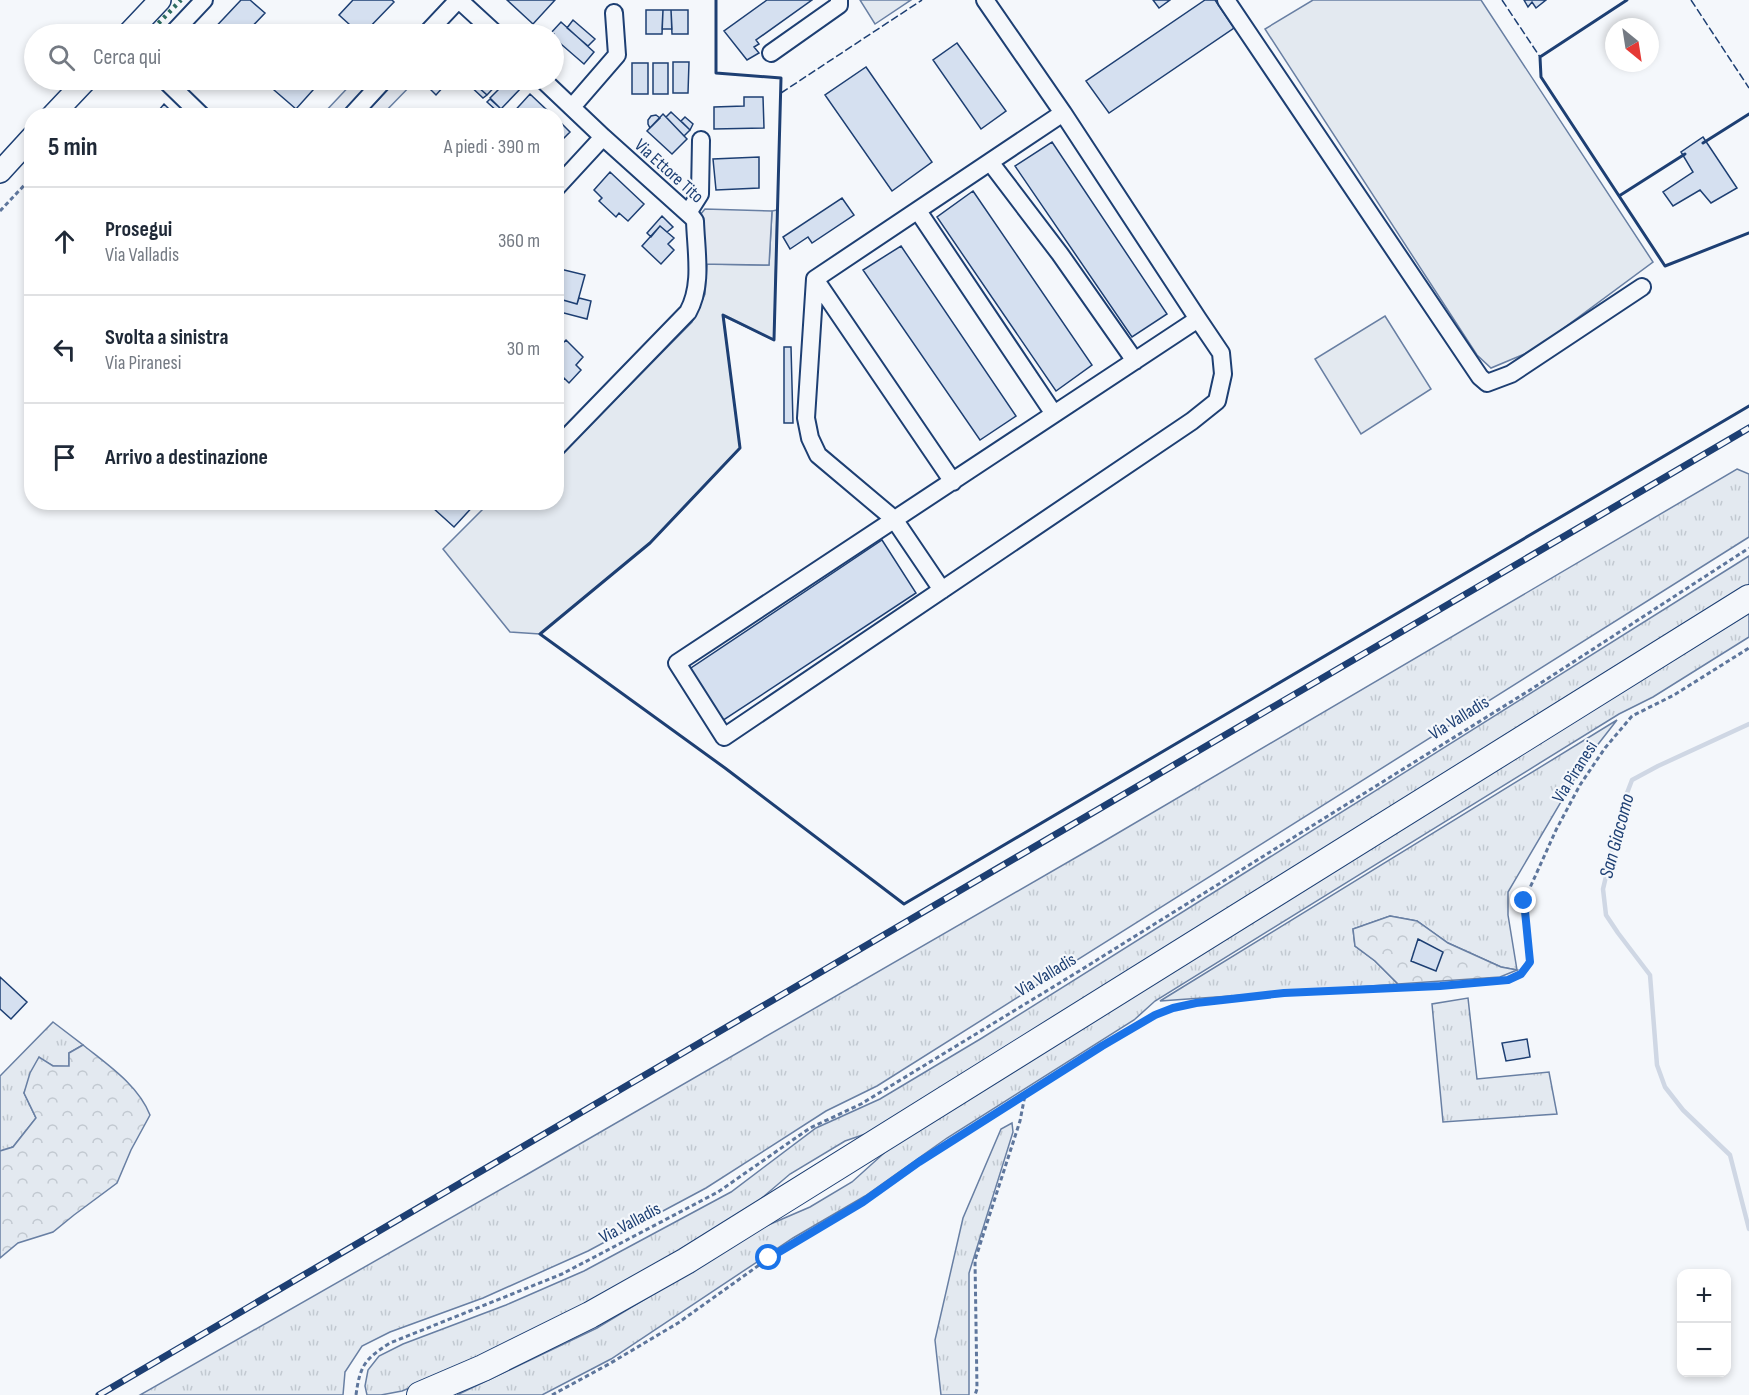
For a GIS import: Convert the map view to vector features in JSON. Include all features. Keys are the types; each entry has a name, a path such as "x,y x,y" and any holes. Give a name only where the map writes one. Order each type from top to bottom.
{"highway":[{"path":"420,1395 483,1368 590,1315 686,1261 1749,598"}],"main road":[{"path":"137,24 160,0"},
{"path":"60,108 77,90"},
{"path":"0,172 24,146"}],"street":[{"path":"181,24 204,0"},
{"path":"436,24 459,0 485,24"},
{"path":"771,52 839,4 840,0"},
{"path":"985,0 1063,113 1221,353 1223,374 1217,402 724,737 677,663 1198,319"},
{"path":"1226,0 1480,377 1487,382 1511,374 1642,287"},
{"path":"572,107 616,55 614,13"},
{"path":"175,90 194,108"},
{"path":"358,108 375,90"},
{"name":"Via Ettore Tito","path":"554,90 695,221 697,264 696,292 688,312 564,440"},
{"path":"815,279 1063,113"},
{"path":"564,179 603,137"},
{"path":"688,213 700,195 701,140"},
{"path":"990,162 1060,254 1135,361"},
{"path":"918,211 1054,414"},
{"path":"815,279 806,418 810,438 818,455 894,519 942,590"},
{"path":"815,279 953,482"}],"path":[{"path":"0,211 24,186"},
{"name":"Via Valladis","path":"356,1395 362,1366 372,1355 390,1343 562,1274 718,1192 810,1128 861,1104 1135,936 1530,690 1749,548"},
{"name":"Via Piranesi","path":"1025,1095 1155,1015 1173,1008 1196,1003 1284,993 1440,986 1508,980 1521,974 1530,962 1524,901 1556,830 1580,785 1605,748 1632,716 1674,695 1749,648"},
{"path":"552,1395 678,1323 769,1258 863,1202 919,1162 1025,1095"},
{"path":"975,1395 977,1389 975,1260 1020,1120 1025,1095"}],"green space":[{"path":"860,0 911,0 875,24"},
{"path":"1313,0 1481,0 1653,262 1534,350 1491,368 1477,355 1265,29"},
{"path":"777,210 774,340 723,316 740,448 650,543 540,634 510,632 443,549 482,510 564,510 564,452 692,322 705,294 707,264 769,265 772,211"},
{"path":"1385,316 1431,389 1361,434 1315,359"},
{"path":"1737,469 1749,474 1749,537 877,1086 826,1111 706,1188 588,1251 483,1298 390,1332 362,1346 345,1372 343,1395 140,1395 1101,843"},
{"path":"1749,556 1749,588 877,1130 845,1141 790,1174 756,1203 576,1315 495,1353 402,1391 367,1395 365,1386 368,1370 379,1356 403,1344 506,1305 584,1271 731,1192 816,1128 880,1099 982,1038"},
{"path":"1749,613 1749,637 1653,697 1619,714 1155,1001 1134,1020 947,1138 865,1196 793,1238 611,1359 542,1395 457,1395 597,1328 766,1226 810,1207 852,1182 893,1145"},
{"path":"1617,720 1585,761 1508,892 1508,915 1517,970 1501,967 1448,943 1417,921 1390,916 1353,929 1355,946 1375,961 1398,984 1160,1001"},
{"path":"1390,916 1417,921 1448,943 1501,967 1517,970 1500,977 1398,984 1375,961 1355,946 1353,929"},
{"path":"1468,998 1477,1079 1549,1072 1557,1114 1443,1122 1432,1004"},
{"path":"53,1022 83,1045 69,1053 69,1067 53,1066 39,1058 24,1093 36,1118 13,1147 0,1151 0,1076"},
{"path":"83,1045 130,1085 145,1104 150,1115 131,1150 117,1183 53,1232 18,1243 0,1258 0,1151 13,1147 36,1118 24,1093 30,1073 39,1057 53,1066 69,1066 69,1053"},
{"path":"1012,1123 1013,1132 969,1273 969,1395 941,1395 935,1340 963,1218 1001,1129"}],"shaded area":[{"path":"346,90 365,90 348,108 329,108"},
{"path":"388,90 406,90 389,108 371,108"},
{"path":"705,209 772,211 769,265 697,264 695,221"}],"building":[{"path":"241,0 250,0 265,13 255,24 218,24"},
{"path":"353,0 392,0 394,2 373,24 349,24 339,15"},
{"path":"507,0 555,0 533,24"},
{"path":"767,0 812,0 756,40 759,44 754,47 759,53 747,60 724,31"},
{"path":"1153,0 1170,0 1159,8"},
{"path":"1205,0 1215,0 1234,28 1109,113 1086,81"},
{"path":"1524,0 1546,0 1536,8 1532,2 1528,7"},
{"path":"646,10 663,10 662,34 646,34"},
{"path":"663,10 671,10 672,29 662,29"},
{"path":"671,10 688,10 688,34 672,34"},
{"path":"573,20 595,39 588,46 567,28"},
{"path":"564,25 594,52 584,64 564,47"},
{"path":"957,43 1006,111 981,129 933,60"},
{"path":"673,62 689,62 688,93 673,93"},
{"path":"632,63 648,63 648,94 632,94"},
{"path":"653,63 668,63 668,94 653,94"},
{"path":"866,67 932,162 892,191 825,95"},
{"path":"274,90 313,90 295,108"},
{"path":"431,90 440,90 436,95"},
{"path":"475,90 481,90 487,95 483,98"},
{"path":"481,90 492,90 487,95"},
{"path":"498,90 519,90 502,108 490,98"},
{"path":"530,94 545,108 517,108"},
{"path":"744,97 763,97 764,128 714,129 714,107 744,106"},
{"path":"490,99 500,108 494,108 487,102"},
{"path":"671,112 690,130 684,136 666,117"},
{"path":"663,114 687,139 672,154 647,131"},
{"path":"656,115 660,118 650,128 648,120 651,116"},
{"path":"685,117 693,124 690,130 681,121"},
{"path":"564,126 570,132 564,138"},
{"path":"1703,137 1737,188 1711,203 1700,190 1673,206 1663,192 1693,172 1681,152"},
{"path":"1052,142 1167,314 1132,337 1015,166"},
{"path":"759,157 759,188 716,190 713,159"},
{"path":"610,172 644,204 628,221 619,213 616,217 599,201 602,198 594,190"},
{"path":"973,191 1092,365 1056,391 937,217"},
{"path":"842,198 854,215 812,243 808,237 790,249 783,237"},
{"path":"662,216 673,227 667,232 660,226 651,237 647,233"},
{"path":"660,226 674,238 668,244 674,250 661,264 642,246"},
{"path":"901,246 1016,416 980,440 863,270"},
{"path":"564,270 585,275 577,304 564,300"},
{"path":"579,298 591,301 587,319 564,313 564,300 577,304"},
{"path":"566,340 583,357 576,365 581,370 569,383 564,378 564,342"},
{"path":"784,347 791,347 793,423 784,423"},
{"path":"435,510 470,510 454,527"},
{"path":"882,540 916,593 722,721 688,670"},
{"path":"1418,939 1443,952 1436,971 1411,961"},
{"path":"0,977 27,1002 11,1019 0,1009"},
{"path":"1527,1039 1530,1057 1506,1061 1502,1043"}],"waterway":[{"name":"San Giacomo","path":"1749,724 1632,780 1624,801 1603,889 1606,915 1650,975 1657,1065 1665,1087 1683,1110 1730,1155 1749,1229"}],"railway":[{"path":"99,1395 1749,428"}],"hedge":[{"path":"158,24 181,0"}],"fence":[{"path":"781,93 922,0"},
{"path":"1502,0 1540,57"},
{"path":"1691,0 1749,88"}],"wall":[{"path":"716,0 716,73 781,78 774,340 723,315 740,448 650,543 540,634 725,768 904,904 1749,406"},
{"path":"1627,0 1540,57 1541,77 1665,266 1749,233"},
{"path":"1703,143 1749,114"},
{"path":"1619,196 1685,154"}],"route":[{"path":"769,1258 863,1202 919,1162 1102,1046 1155,1015 1173,1008 1196,1003 1284,993 1440,986 1508,980 1521,974 1530,962 1524,901"}]}
